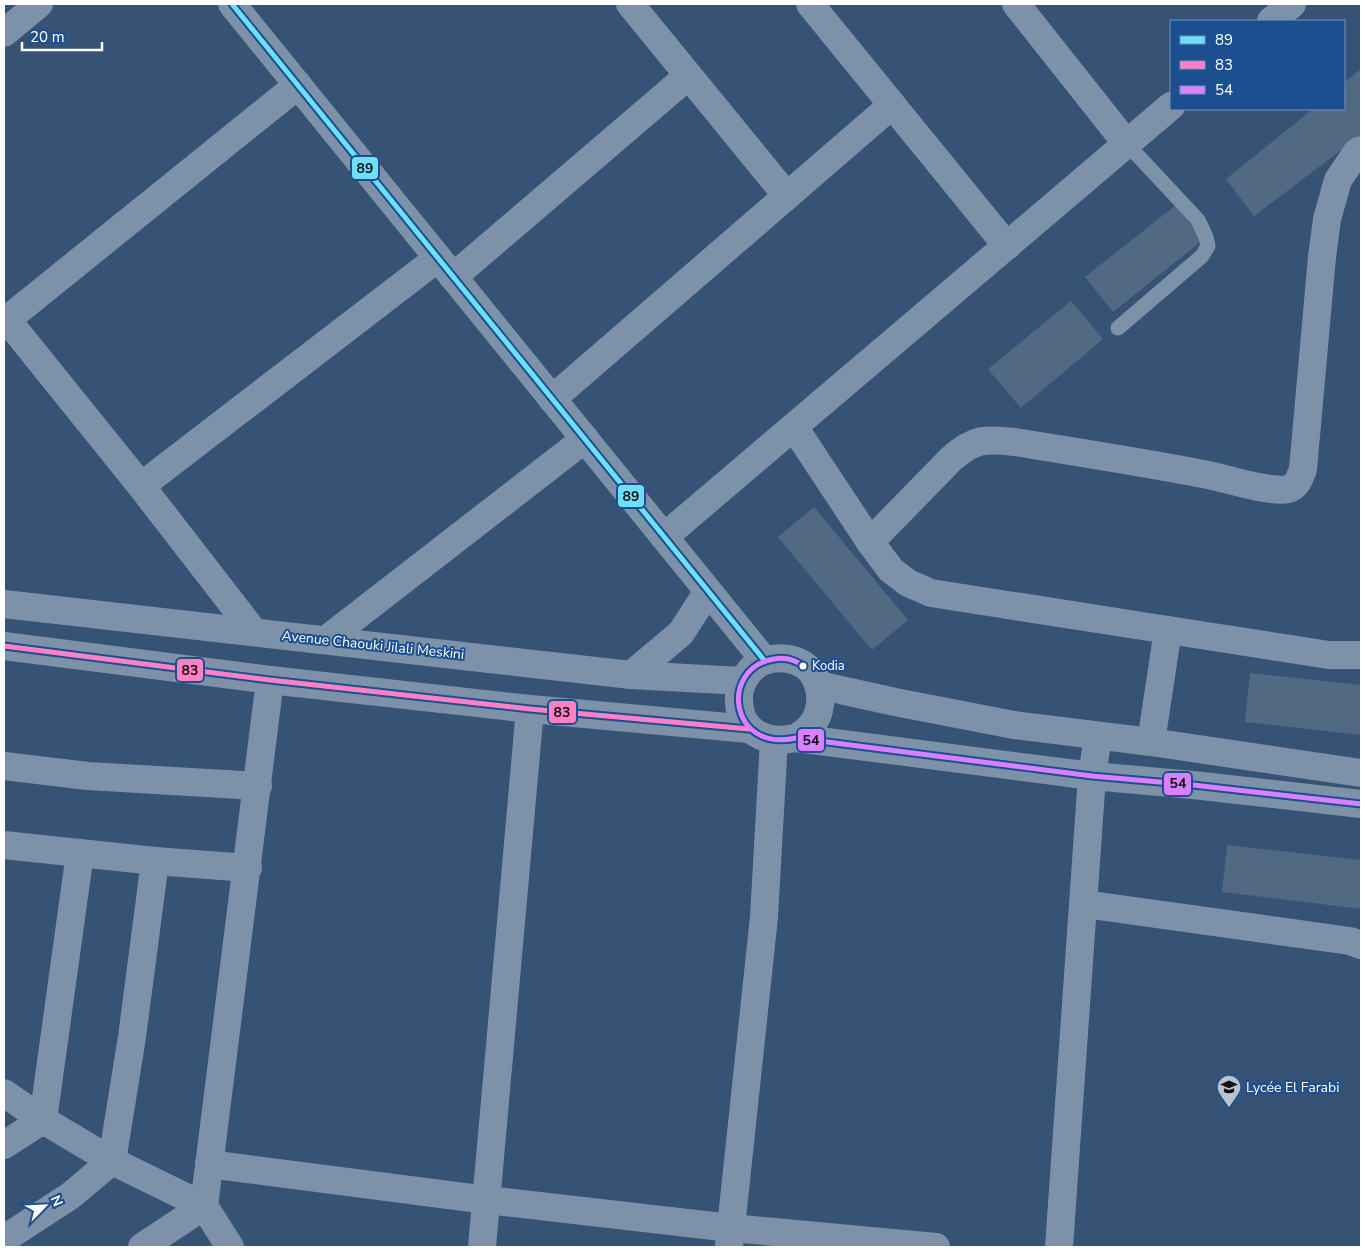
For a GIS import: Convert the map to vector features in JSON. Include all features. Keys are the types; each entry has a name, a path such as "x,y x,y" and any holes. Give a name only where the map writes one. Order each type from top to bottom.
{"street":[{"path":"4,33 39,4"},
{"path":"232,4 764,660"},
{"path":"630,4 787,196"},
{"path":"1016,4 1127,144"},
{"path":"1272,20 1292,4"},
{"path":"818,6 892,105 1007,246"},
{"path":"141,486 446,268 688,76"},
{"path":"254,632 141,486 5,320 298,85"},
{"path":"552,399 892,105"},
{"path":"664,537 1170,107"},
{"path":"870,542 951,459 976,441 1015,442 1212,476 1273,490 1287,490 1294,486 1303,469 1327,219 1338,180 1356,152 1361,150"},
{"path":"794,427 870,542 891,570 908,582 931,593 1329,655 1361,655"},
{"path":"327,639 585,440"},
{"path":"631,675 681,634 708,591"},
{"name":"Avenue Chaouki Jilali Meskini","path":"4,604 327,639 631,675 742,681"},
{"path":"1151,742 1168,630"},
{"path":"4,646 270,680 530,709 749,729 761,736 785,739 1092,776 1193,784 1361,804"},
{"path":"749,729 742,718 739,706 738,693 742,681 751,669 764,660 780,658 796,661 810,670 818,685 821,700 818,716 809,729 785,739"},
{"path":"142,1247 204,1206 248,868 270,680"},
{"path":"818,685 961,716 1361,773"},
{"path":"482,1247 530,709"},
{"path":"1060,1247 1092,776 1098,736"},
{"path":"729,1238 785,739"},
{"path":"4,766 88,776 258,786"},
{"path":"4,845 155,861 248,868"},
{"path":"4,1145 43,1120 80,853"},
{"path":"4,1239 70,1196 112,1162 132,1037 155,861"},
{"path":"1084,904 1350,941 1361,945"},
{"path":"4,1093 43,1120 112,1162 204,1206 230,1247"},
{"path":"209,1164 487,1200 729,1238 936,1247"}],"lane":[{"path":"1118,328 1202,256 1208,246 1198,220 1127,144"}],"building":[{"path":"1361,69 1361,135 1254,216 1226,179 1312,110 1345,110 1345,82"},
{"path":"1176,205 1203,240 1113,312 1085,277"},
{"path":"1071,301 1103,339 1021,408 988,369"},
{"path":"814,507 908,620 872,650 778,537"},
{"path":"1250,673 1361,685 1361,735 1245,722"},
{"path":"1227,845 1361,860 1361,909 1222,892"}],"transit line":[{"name":"89","path":"232,4 764,660"},
{"name":"83","path":"4,646 270,680 530,709 749,729"},
{"name":"54","path":"803,666 797,662 782,658 774,659 756,666 745,677 739,692 739,707 745,722 757,733 774,739 796,738 1092,776 1193,785 1361,804"}],"place":[{"name":"Kodia","path":"803,666"},
{"name":"Lycée El Farabi","path":"1229,1108"}]}
